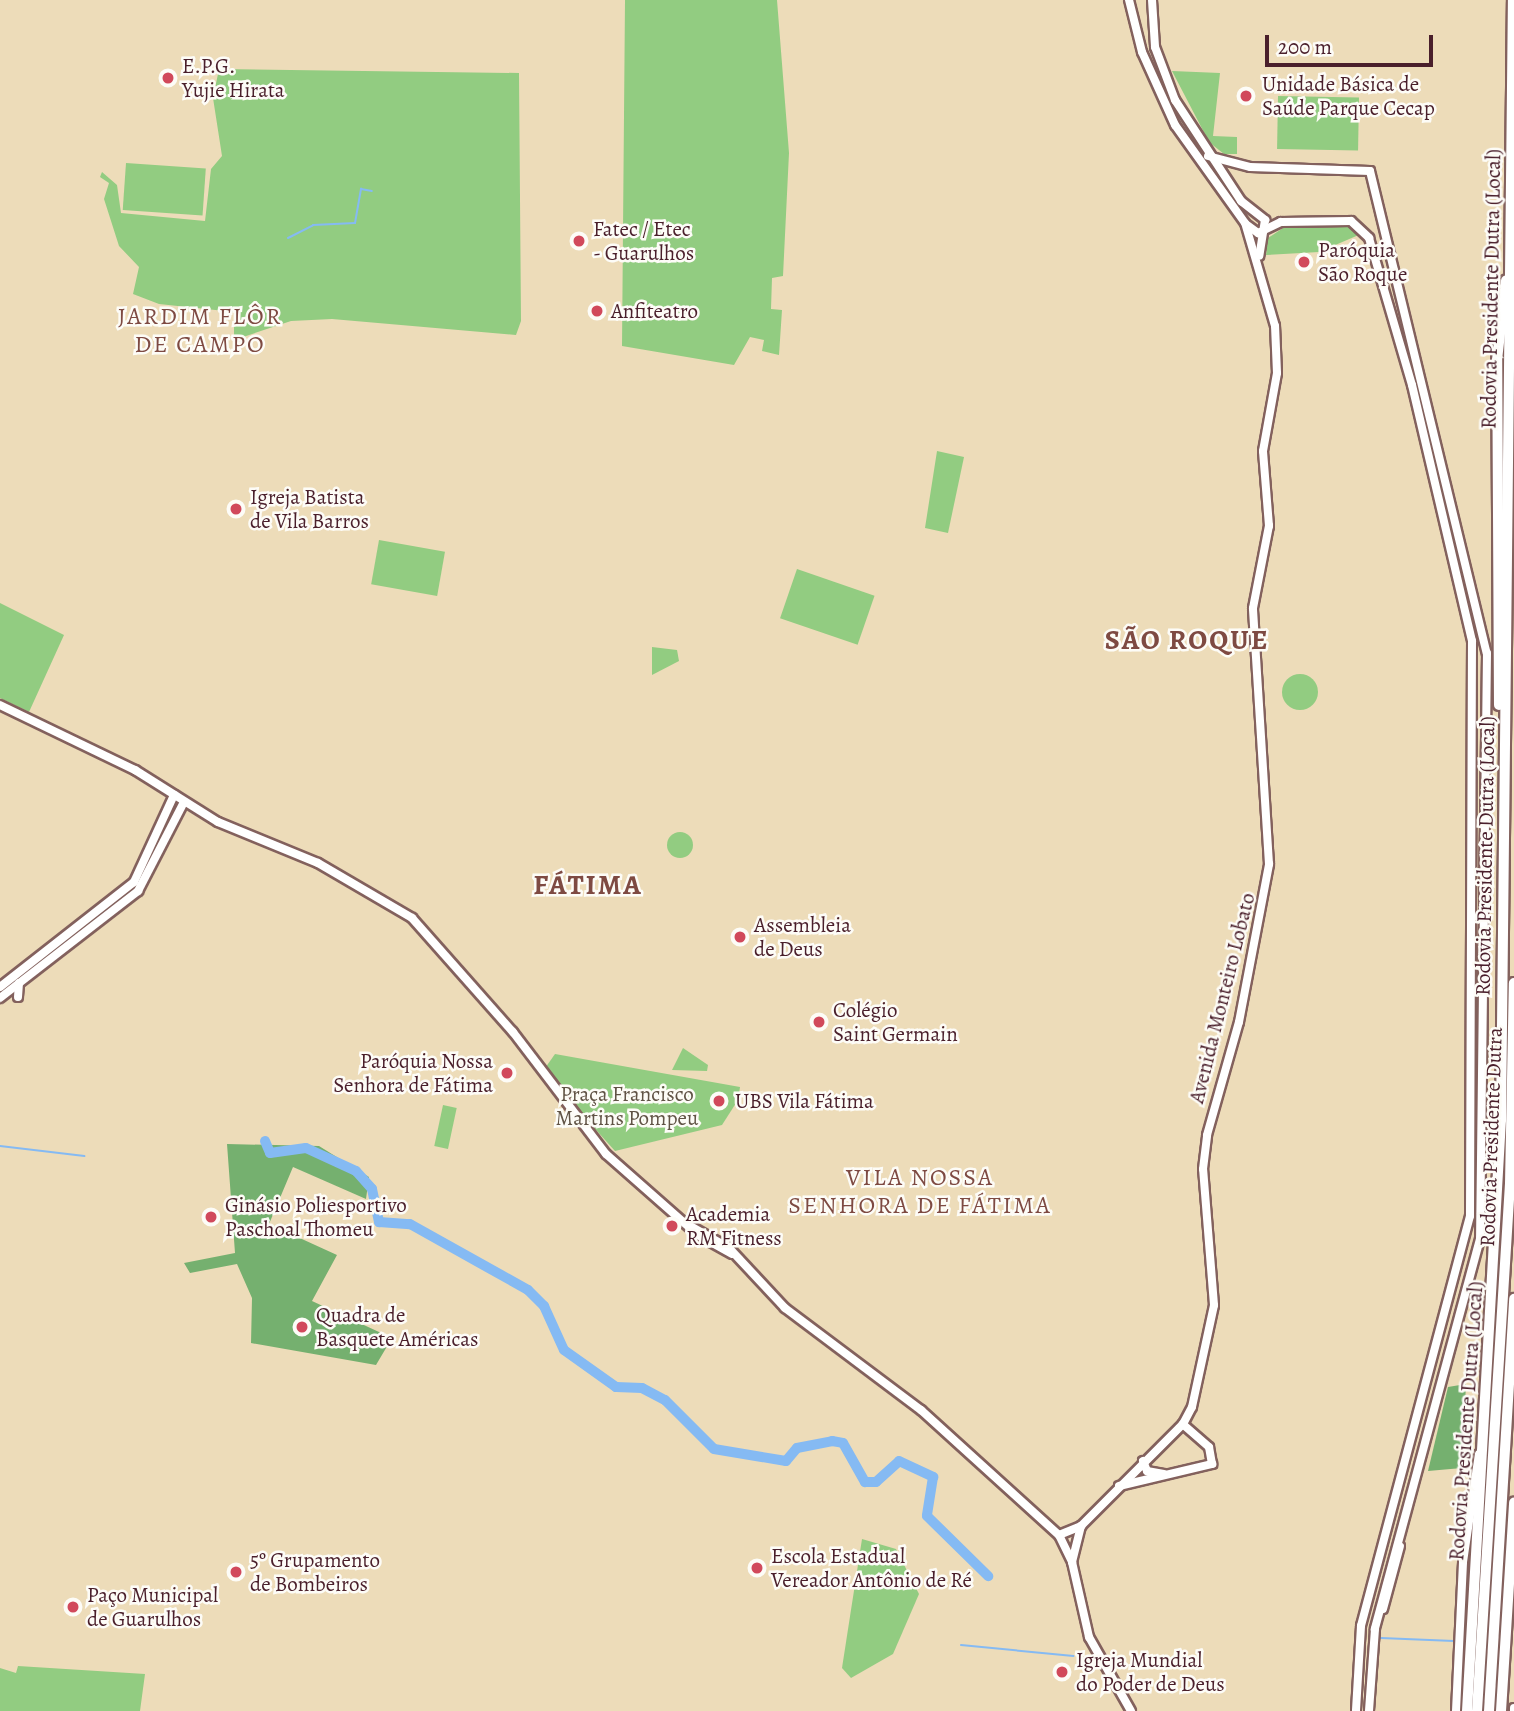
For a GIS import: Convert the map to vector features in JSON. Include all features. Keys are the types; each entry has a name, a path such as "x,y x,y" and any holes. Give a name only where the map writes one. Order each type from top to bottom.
{"highway":[{"name":"Rodovia Presidente Dutra (Local)","path":"1467,1711 1501,1120 1506,759 1499,728 1497,410 1501,307 1512,261 1512,0"},
{"name":"Rodovia Presidente Dutra","path":"1477,1711 1510,1184 1514,983"},
{"path":"1489,1711 1514,1299"},
{"path":"1501,1711 1514,1502"}],"main road":[{"path":"1149,0 1160,67 1208,156 1241,201 1264,217 1264,231"},
{"name":"Avenida Monteiro Lobato","path":"1129,1 1149,71 1175,125 1245,223 1261,269 1278,345 1263,451 1269,526 1253,608 1269,871 1239,1022 1207,1135 1203,1169 1214,1305 1183,1424"},
{"path":"1208,156 1250,167 1370,171 1483,624 1484,1204 1472,1278 1399,1543 1394,1586 1379,1613 1369,1672 1369,1711"},
{"path":"1245,223 1256,233 1281,222 1351,221 1369,238 1412,385 1472,641 1471,1216 1358,1643 1356,1711"},
{"name":"Avenida Monteiro Lobato","path":"1261,269 1264,231"},
{"path":"0,705 101,752 184,802 318,863 412,918 513,1032 606,1154 692,1227 732,1254 785,1308 921,1410 1059,1535 1072,1562 1089,1637 1131,1711"},
{"path":"0,987 134,882 174,795"},
{"path":"0,998 138,891 184,802"},
{"path":"18,998 19,983"},
{"path":"1059,1535 1081,1526 1116,1487 1183,1424 1196,1440"},
{"path":"1116,1487 1212,1464 1209,1447 1196,1440 1170,1436"},
{"path":"1413,1436 1419,1445 1427,1441"},
{"path":"1456,1711 1466,1527 1484,1445"},
{"path":"1143,1461 1151,1472 1170,1475"},
{"path":"1072,1562 1081,1526"},
{"path":"1383,1544 1399,1543"},
{"path":"1358,1643 1369,1672"}],"green space":[{"path":"625,0 777,0 789,153 783,276 772,278 771,309 782,310 779,355 762,351 764,340 750,337 734,365 622,346"},
{"path":"219,69 519,73 521,321 516,335 332,319 291,321 234,340 234,312 159,304 133,294 139,267 119,246 104,199 109,183 100,177 102,172 117,185 121,213 205,221 211,169 222,156 213,98"},
{"path":"1172,71 1220,73 1213,136 1237,137 1237,154 1224,154 1209,142"},
{"path":"1278,96 1359,97 1358,150 1277,149"},
{"path":"126,163 206,169 203,215 123,210"},
{"path":"1343,224 1361,234 1319,252 1266,255 1268,238 1286,226"},
{"path":"937,451 964,457 948,533 925,528"},
{"path":"379,540 445,552 437,596 371,584"},
{"path":"797,569 875,596 858,645 780,618"},
{"path":"0,603 64,635 29,712 0,698"},
{"path":"652,647 677,650 679,661 652,675"},
{"path":"1300,674 1312,680 1318,692 1312,704 1300,710 1288,704 1282,692 1288,680"},
{"path":"680,832 689,836 693,845 689,854 680,858 671,854 667,845 671,836"},
{"path":"683,1048 708,1065 707,1071 672,1070"},
{"name":"Praça Francisco Martins Pompeu","path":"555,1054 740,1087 738,1100 722,1125 615,1151 543,1071"},
{"path":"443,1105 457,1108 448,1149 434,1146"},
{"path":"227,1144 319,1146 369,1177 366,1199 293,1167 269,1224 337,1255 312,1301 392,1338 376,1365 251,1343 252,1298 237,1264 190,1273 184,1263 235,1253"},
{"path":"1466,1384 1462,1468 1428,1471 1448,1387"},
{"path":"862,1539 896,1549 919,1594 893,1654 851,1678 842,1668"},
{"path":"18,1666 145,1674 140,1711 0,1711 0,1668 16,1673"}],"waterway":[{"path":"288,238 313,225 355,223 361,189 372,191"},
{"path":"265,1141 270,1153 306,1148 356,1171 372,1189 379,1222 410,1224 528,1290 544,1306 564,1350 616,1387 642,1388 665,1400 714,1449 786,1461 797,1448 832,1441 843,1443 865,1482 876,1482 899,1461 933,1477 927,1516 988,1576"},
{"path":"0,1146 84,1156"},
{"path":"1381,1638 1454,1641"},
{"path":"961,1645 1073,1656"}],"place":[{"name":"E.P.G. Yujie Hirata","path":"168,78"},
{"name":"Unidade Básica de Saúde Parque Cecap","path":"1246,96"},
{"name":"Fatec / Etec - Guarulhos","path":"579,241"},
{"name":"Paróquia São Roque","path":"1304,262"},
{"name":"Anfiteatro","path":"597,311"},
{"name":"Igreja Batista de Vila Barros","path":"236,509"},
{"name":"Assembleia de Deus","path":"740,937"},
{"name":"Colégio Saint Germain","path":"819,1022"},
{"name":"Paróquia Nossa Senhora de Fátima","path":"507,1073"},
{"name":"UBS Vila Fátima","path":"719,1101"},
{"name":"Ginásio Poliesportivo Paschoal Thomeu","path":"211,1217"},
{"name":"Academia RM Fitness","path":"672,1226"},
{"name":"Quadra de Basquete Américas","path":"302,1327"},
{"name":"Escola Estadual Vereador Antônio de Ré","path":"757,1568"},
{"name":"5º Grupamento de Bombeiros","path":"236,1572"},
{"name":"Paço Municipal de Guarulhos","path":"73,1607"},
{"name":"Igreja Mundial do Poder de Deus","path":"1062,1672"}],"district":[{"name":"JARDIM FLÔR DE CAMPO","path":"200,331"},
{"name":"SÃO ROQUE","path":"1187,640"},
{"name":"FÁTIMA","path":"588,885"},
{"name":"VILA NOSSA SENHORA DE FÁTIMA","path":"920,1192"}]}
